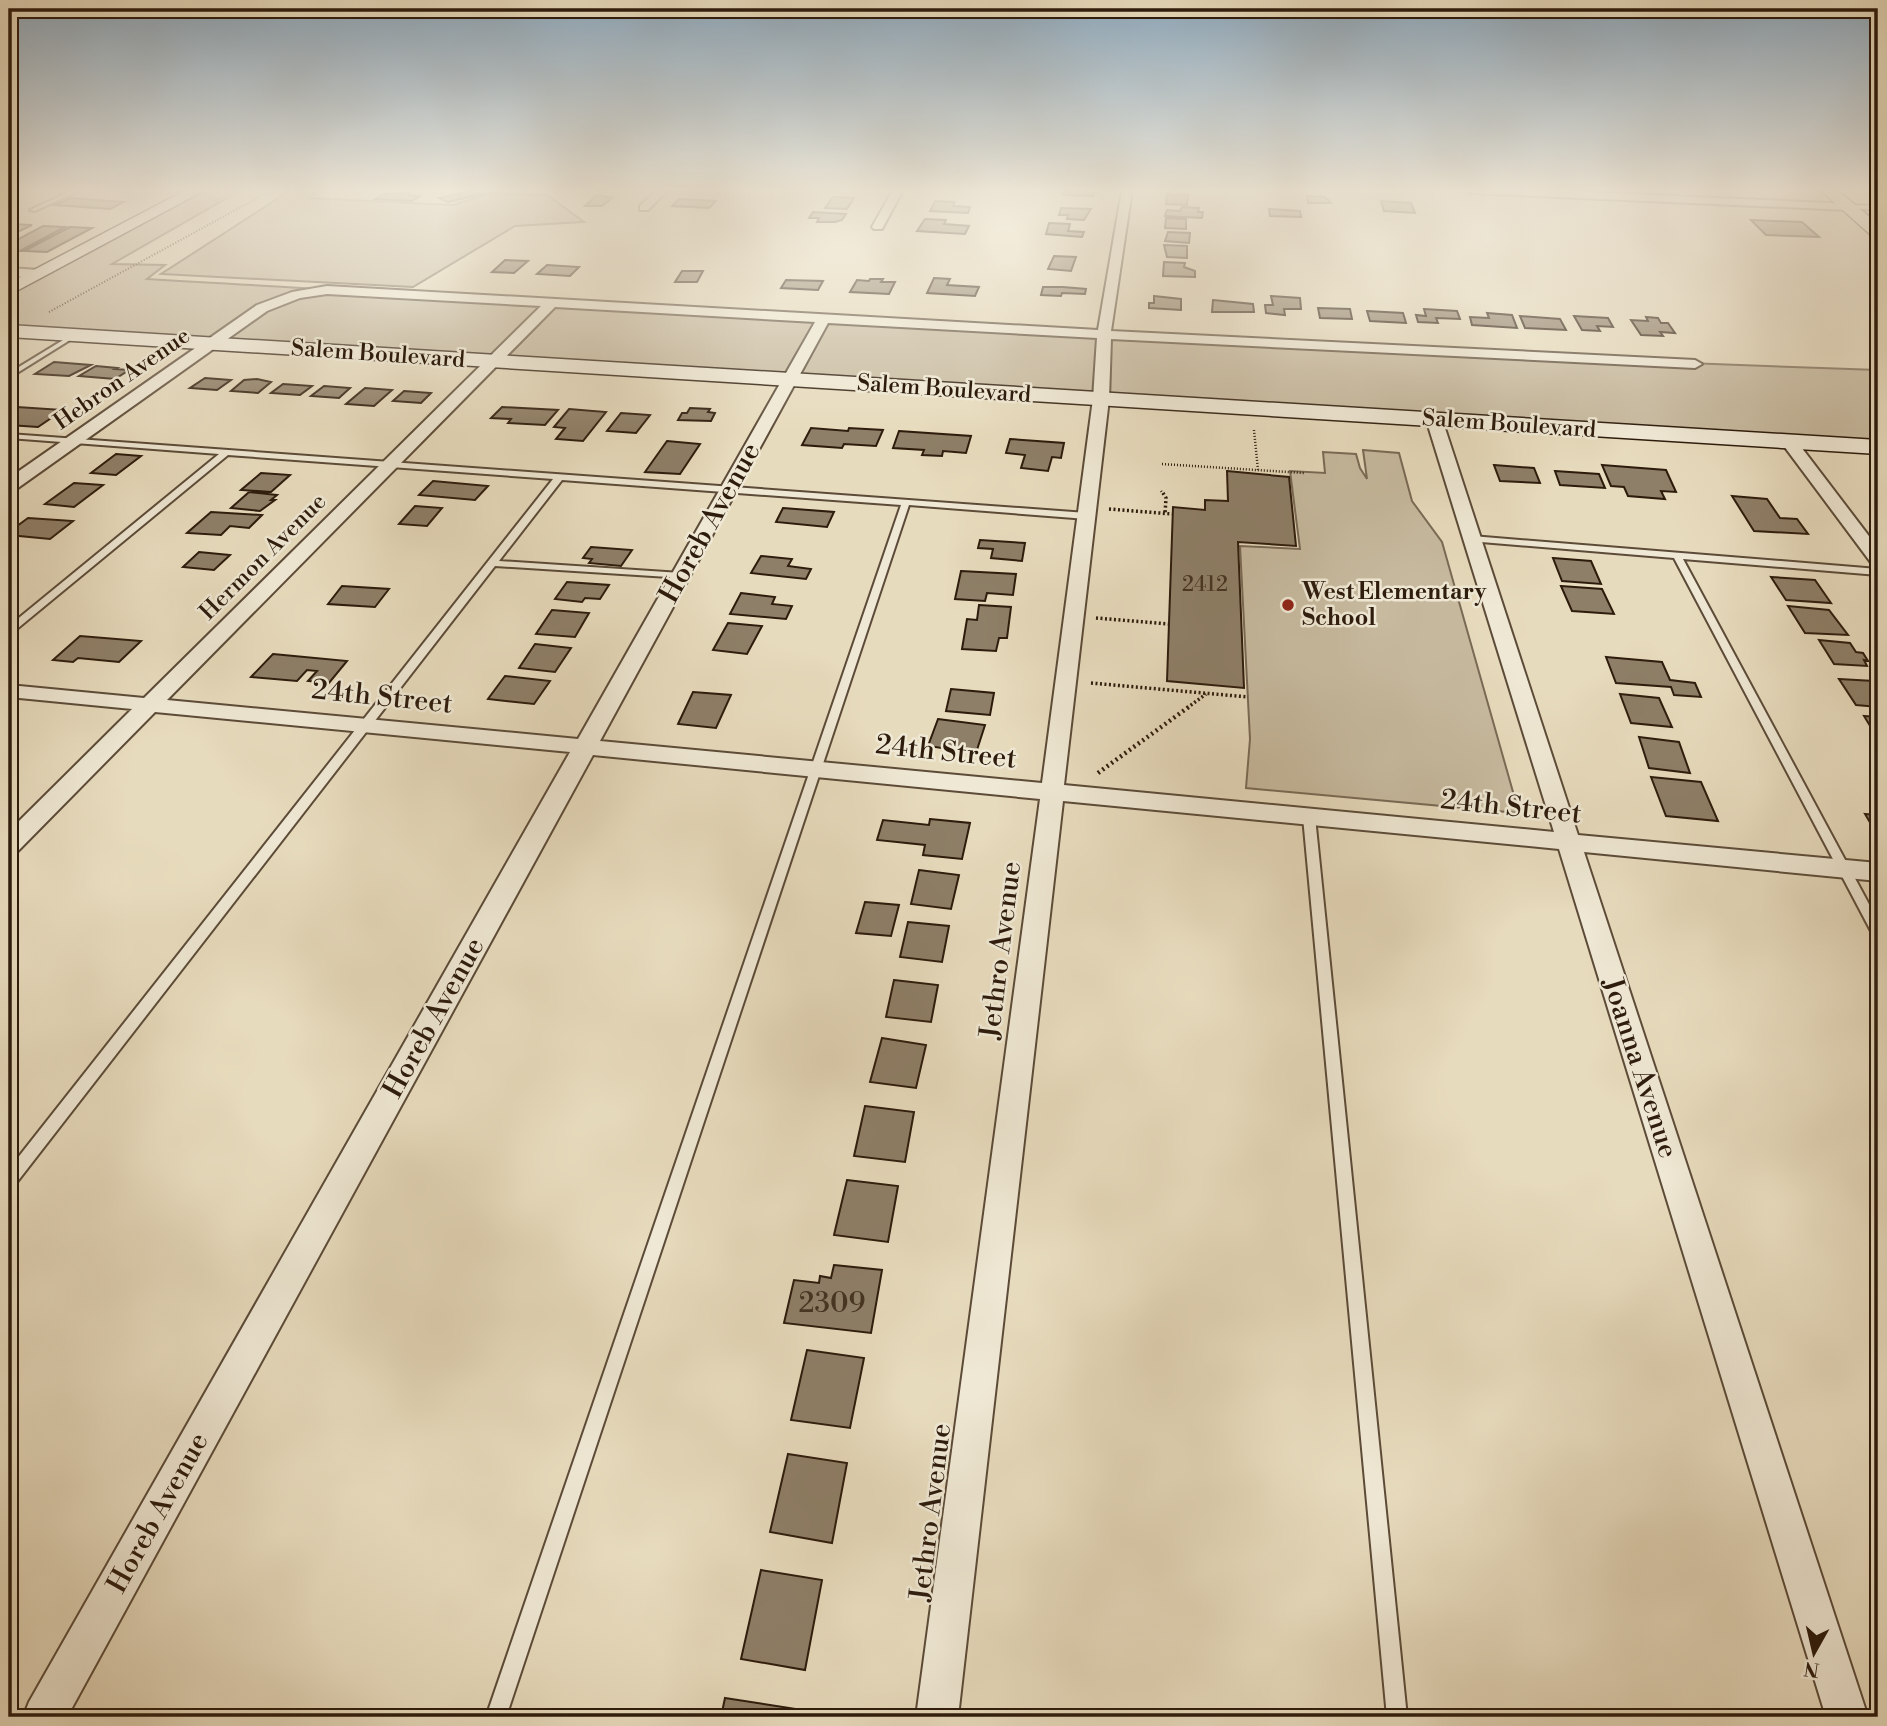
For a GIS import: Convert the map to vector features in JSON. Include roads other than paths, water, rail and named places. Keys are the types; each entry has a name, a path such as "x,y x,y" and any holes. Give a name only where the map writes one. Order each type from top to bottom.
{"street":[{"path":"9,290 45,271"},
{"name":"Jethro Avenue","path":"937,1717 1101,398 1104,334 1114,271"},
{"path":"9,272 39,274"},
{"name":"Salem Boulevard","path":"262,308 281,300 327,290 824,319 1695,364"},
{"name":"Hermon Avenue","path":"9,845 552,303"},
{"name":"Hebron Avenue","path":"9,486 262,308"},
{"name":"Horeb Avenue","path":"44,1717 824,319"},
{"name":"Salem Boulevard","path":"9,331 1878,447"},
{"name":"Joanna Avenue","path":"1434,419 1847,1717"},
{"path":"1789,442 1878,560"},
{"name":"24th Street","path":"9,691 1878,872"}],"lane":[{"path":"9,376 75,335"},
{"path":"9,436 906,502 1087,512"},
{"path":"9,631 226,452"},
{"path":"9,1181 560,477"},
{"path":"496,1717 906,502"},
{"path":"1472,540 1878,572"},
{"path":"1677,556 1878,933"},
{"path":"493,563 681,576"},
{"path":"1309,817 1397,1717"}],"place":[{"name":"West Elementary School","path":"1288,605"}]}
